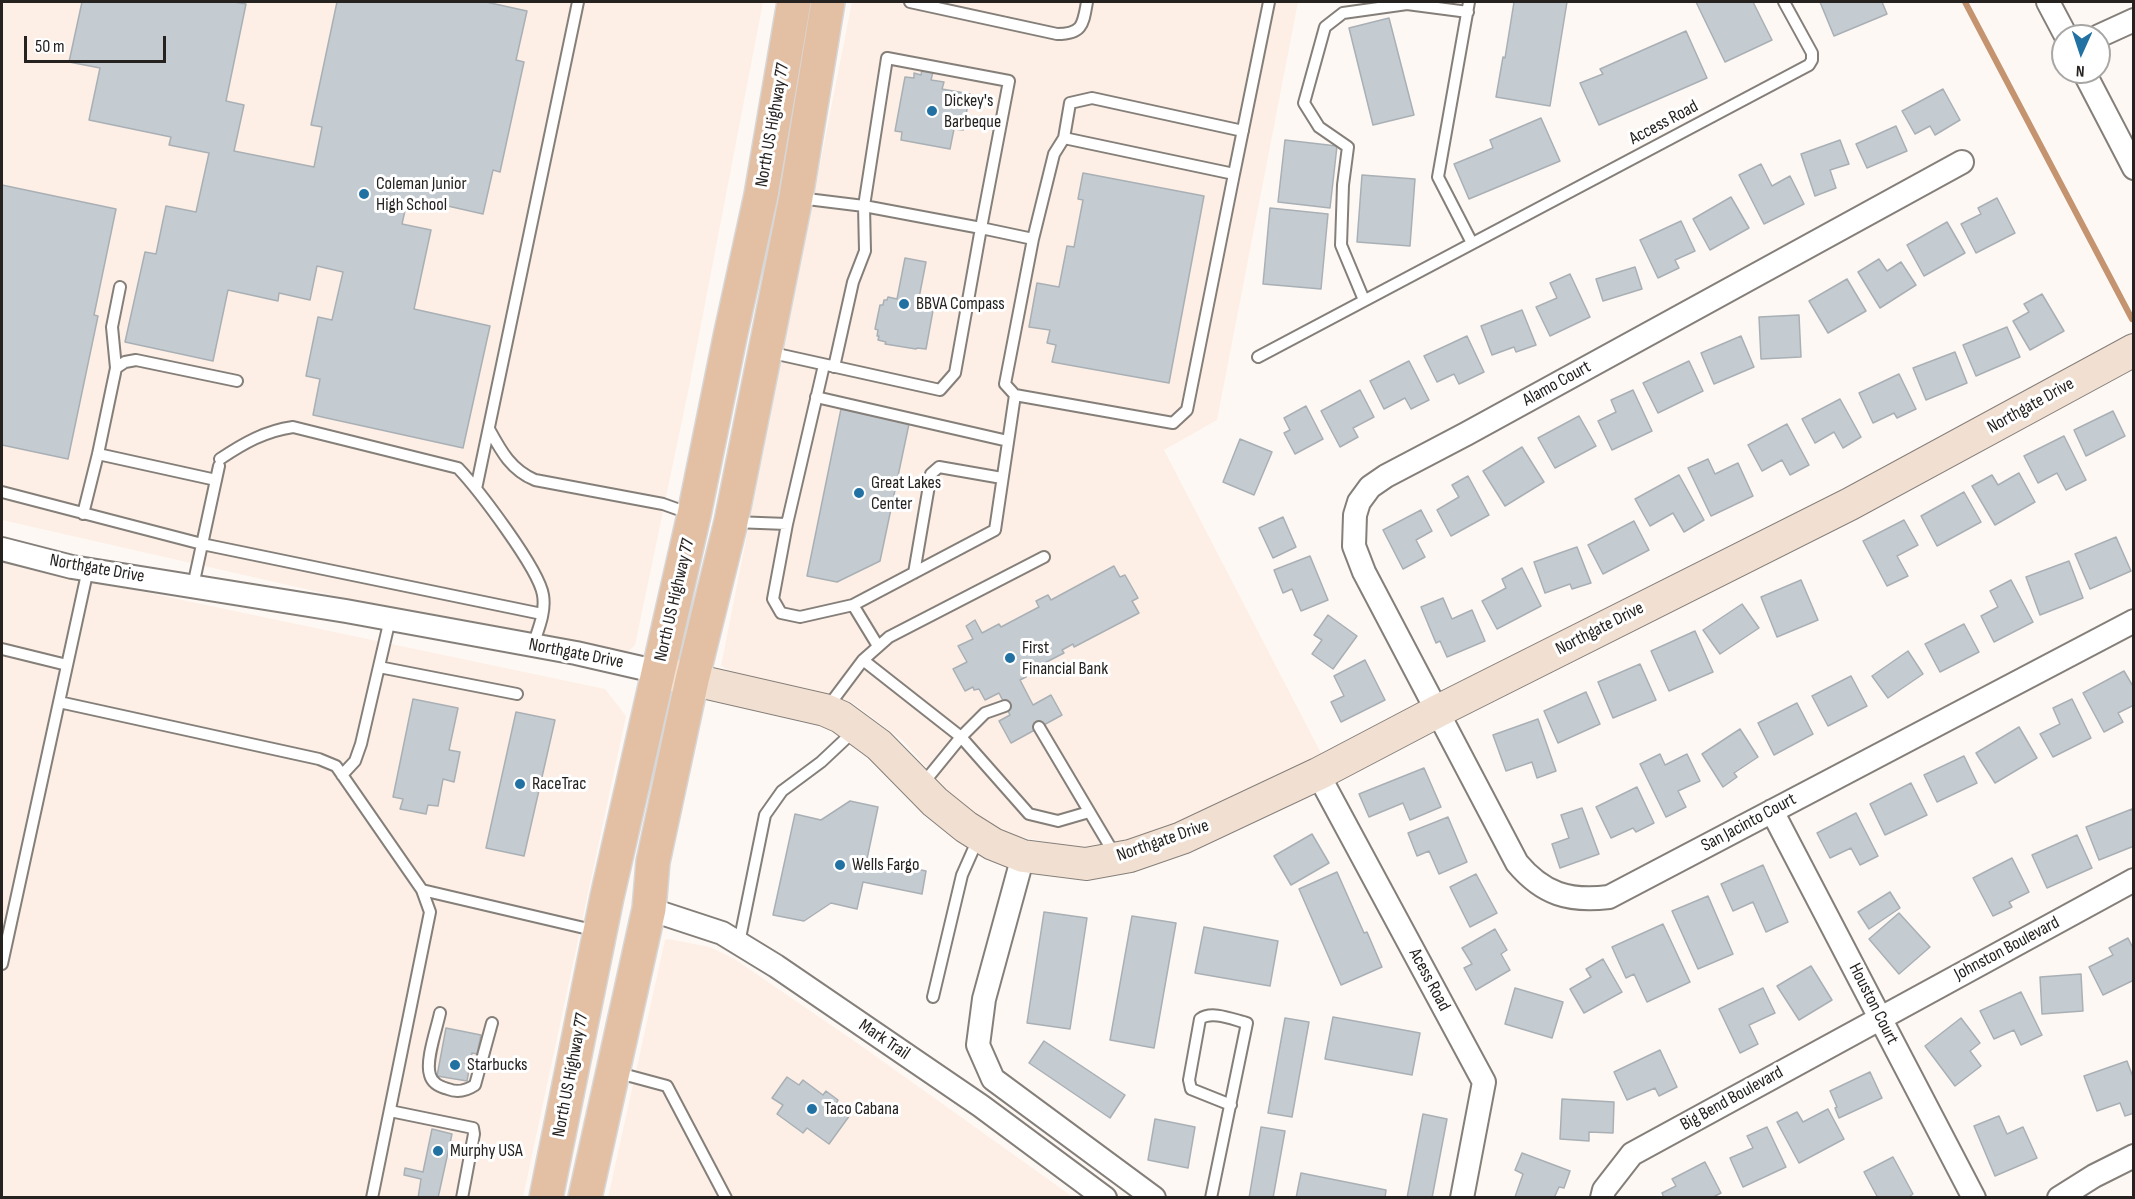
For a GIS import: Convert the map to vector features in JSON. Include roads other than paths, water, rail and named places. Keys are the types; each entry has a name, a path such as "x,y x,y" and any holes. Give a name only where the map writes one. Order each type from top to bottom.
{"main road":[{"name":"North US Highway 77","path":"546,1197 600,932 694,515 761,195 794,2"},
{"name":"North US Highway 77","path":"585,1197 648,909 653,862 692,680 731,522 796,197 828,2"},
{"path":"574,1057 612,1071"}],"street":[{"path":"2048,2 2060,24"},
{"path":"2111,30 2133,20"},
{"path":"2090,84 2133,168"},
{"name":"Alamo Court","path":"1438,711 1364,572 1354,546 1355,515 1359,502 1370,487 1386,476 1962,162"},
{"name":"Northgate Drive","path":"2,549 88,569 533,645 825,710 857,728 879,746 935,802 993,844 1023,855 1086,864 1130,856 1182,838 1318,774 1438,711 1850,504 2133,350"},
{"name":"San Jacinto Court","path":"1438,711 1517,863 1527,876 1562,896 1588,900 1609,897 2133,621"},
{"name":"Acess Road","path":"1318,774 1484,1082 1462,1197"},
{"name":"Houston Court","path":"1772,811 1974,1197"},
{"path":"1023,855 984,999 978,1046 993,1079 1154,1197"},
{"name":"Johnston Boulevard","path":"1880,1018 2133,880"},
{"name":"Mark Trail","path":"648,909 722,933 739,943 981,1106 1105,1197"},
{"name":"Big Bend Boulevard","path":"1602,1197 1604,1190 1632,1154 1880,1018"},
{"path":"2059,1197 2133,1156"}],"lane":[{"path":"476,489 578,2"},
{"path":"910,2 1057,34 1067,34 1074,33 1083,22 1087,2"},
{"path":"1243,131 1092,98 1070,103 1064,138 1054,154 1033,239 1005,384 1015,395 1173,423 1187,410 1269,2"},
{"name":"Access Road","path":"1258,357 1809,65 1812,53 1784,2"},
{"path":"1364,300 1341,244 1343,185 1348,147 1319,127 1304,103 1325,27 1343,13 1407,4 1468,7 1438,177 1472,243"},
{"path":"764,351 829,366 940,390 955,373 1009,81 887,58 864,206 866,251 853,282 829,366 816,397 787,524 773,599 781,613 800,617 853,605 995,530 1015,395"},
{"path":"1064,138 1234,174"},
{"path":"796,197 864,206 1033,239"},
{"path":"83,514 99,454 116,368 112,327 120,287"},
{"path":"116,368 125,362 136,360 237,381"},
{"path":"816,397 1008,441"},
{"path":"193,586 220,462 249,440 276,429 293,427 458,468 476,489 529,563 543,595 542,614 533,645"},
{"path":"489,429 502,453 513,467 529,478 663,504 694,515"},
{"path":"99,454 216,480"},
{"path":"914,573 931,474 939,467 1002,478"},
{"path":"2,492 202,544 542,614"},
{"path":"731,522 787,524"},
{"path":"825,710 863,660 889,637 1044,557"},
{"path":"2,964 88,569"},
{"path":"853,605 878,646"},
{"path":"342,775 355,761 361,744 390,619"},
{"path":"2,649 67,664"},
{"path":"863,660 961,737 1029,814 1058,821 1089,812"},
{"path":"379,667 517,694"},
{"path":"59,702 319,759 336,766 422,890 430,912 372,1197"},
{"path":"920,787 984,713 1005,706"},
{"path":"739,943 765,815 782,790 821,762 857,728"},
{"path":"1039,728 1117,858"},
{"path":"933,997 962,875 980,836"},
{"path":"422,890 600,932"},
{"path":"440,1013 429,1066 430,1077 439,1086 453,1091 465,1091 475,1085 492,1023"},
{"path":"1211,1197 1231,1105 1247,1023 1213,1015 1205,1016 1200,1019 1189,1080 1191,1089 1231,1105"},
{"path":"612,1071 667,1086 726,1197"},
{"path":"390,1111 473,1128 474,1134 462,1197"}],"waterway":[{"path":"1965,2 2132,319"}],"place":[{"name":"Dickey's Barbeque","path":"932,111"},
{"name":"Coleman Junior High School","path":"364,194"},
{"name":"BBVA Compass","path":"904,304"},
{"name":"Great Lakes Center","path":"859,493"},
{"name":"First Financial Bank","path":"1010,658"},
{"name":"RaceTrac","path":"520,784"},
{"name":"Wells Fargo","path":"840,865"},
{"name":"Starbucks","path":"455,1065"},
{"name":"Taco Cabana","path":"812,1109"},
{"name":"Murphy USA","path":"438,1151"}]}
